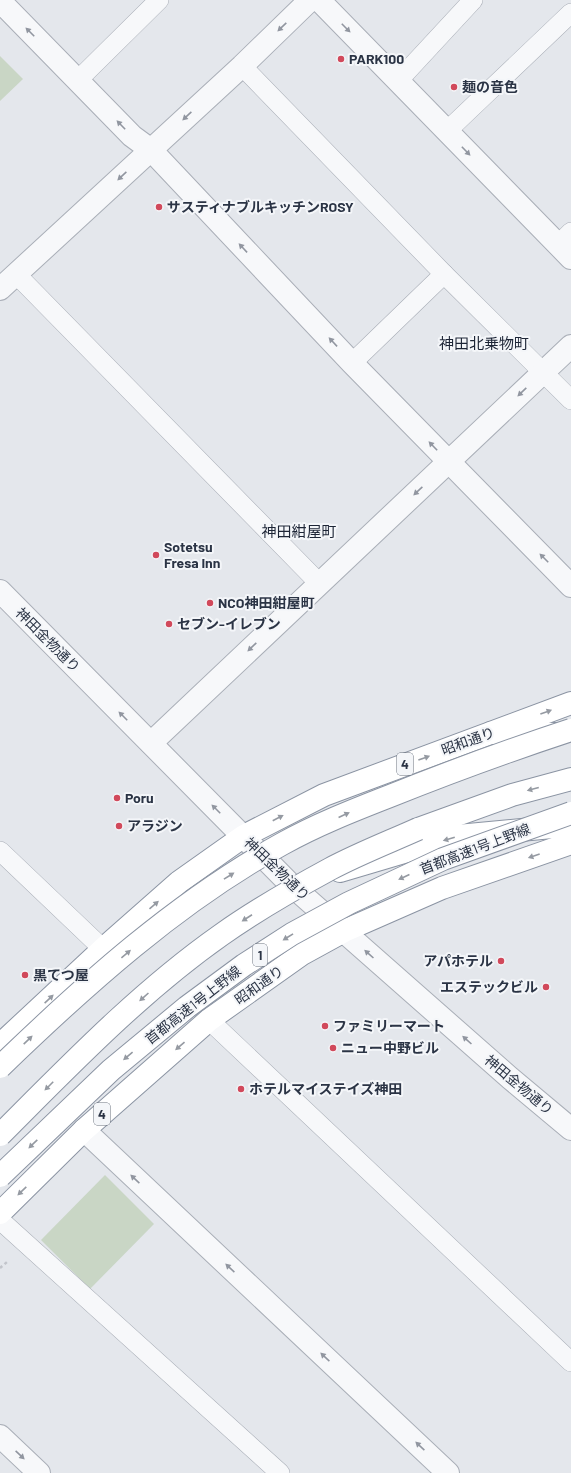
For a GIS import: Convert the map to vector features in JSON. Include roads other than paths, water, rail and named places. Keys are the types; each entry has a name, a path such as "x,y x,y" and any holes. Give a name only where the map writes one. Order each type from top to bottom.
{"highway":[{"name":"昭和通り","path":"0,1045 103,949 179,882 244,836 324,795 571,703"},
{"path":"0,1067 57,1012 172,915 226,877 284,843 350,812 428,781 571,730"},
{"path":"491,733 571,734"},
{"path":"0,1135 89,1046 166,977 221,935 270,903 331,869 418,829 512,795 571,779"},
{"name":"首都高速1号上野線","path":"0,1176 111,1070 181,1012 244,965 292,934 349,903 443,859 571,813"},
{"path":"291,885 458,836 552,827 571,829"},
{"name":"昭和通り","path":"0,1213 84,1130 209,1020 302,954 344,931 442,888 571,843"}],"street":[{"path":"0,289 242,66 310,0"},
{"path":"319,0 447,132 567,245"},
{"path":"7,3 132,136 151,150 352,363 571,586"},
{"path":"151,743 571,346"},
{"name":"神田金物通り","path":"0,591 291,885 510,1078 571,1129"},
{"path":"84,1130 448,1473"},
{"path":"0,1436 39,1473"}],"lane":[{"path":"78,80 159,0"},
{"path":"398,81 473,0"},
{"path":"447,132 571,13"},
{"path":"242,66 444,274 571,400"},
{"path":"16,274 319,583"},
{"path":"352,363 444,274"},
{"path":"0,851 103,949"},
{"path":"209,1020 571,1362"},
{"path":"0,1220 280,1473"}],"place":[{"name":"PARK100","path":"341,59"},
{"name":"麺の音色","path":"454,87"},
{"name":"サスティナブルキッチンROSY","path":"159,207"},
{"name":"Sotetsu Fresa Inn","path":"156,555"},
{"name":"NCO神田紺屋町","path":"210,603"},
{"name":"セブン-イレブン","path":"169,624"},
{"name":"Poru","path":"117,798"},
{"name":"アラジン","path":"119,826"},
{"name":"アパホテル","path":"501,961"},
{"name":"黒てつ屋","path":"25,975"},
{"name":"エステックビル","path":"546,987"},
{"name":"ファミリーマート","path":"325,1026"},
{"name":"ニュー中野ビル","path":"333,1048"},
{"name":"ホテルマイステイズ神田","path":"241,1089"}],"district":[{"name":"神田北乗物町","path":"484,344"},
{"name":"神田紺屋町","path":"299,532"}]}
